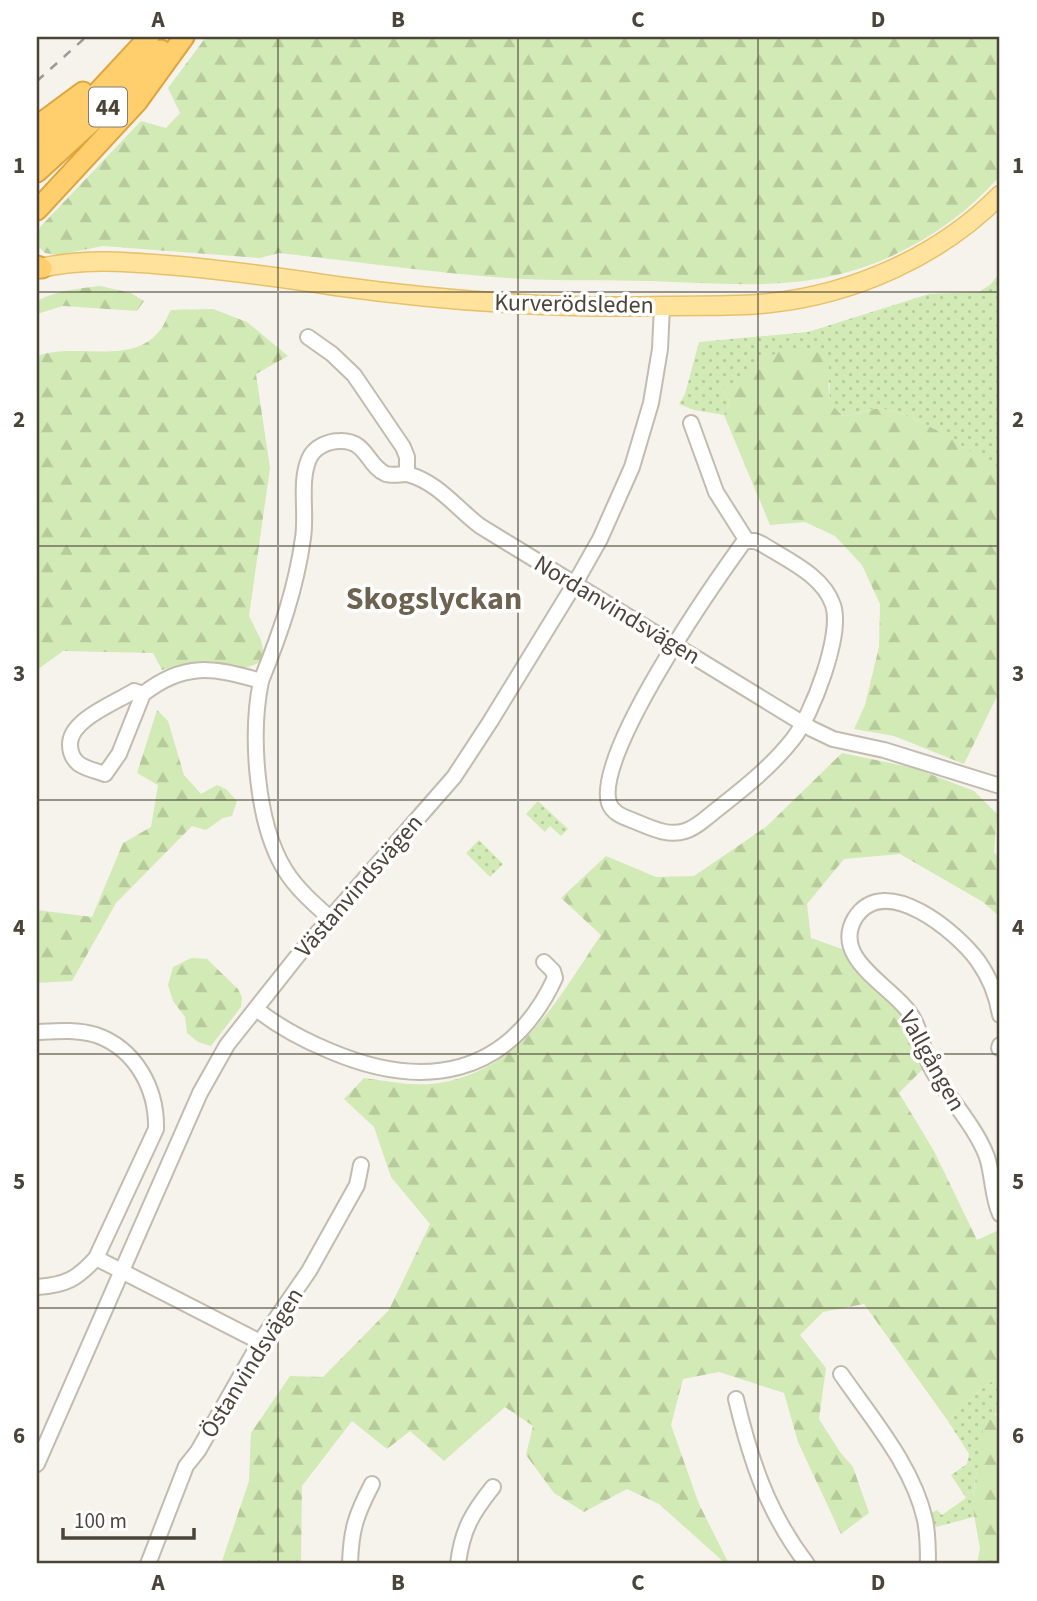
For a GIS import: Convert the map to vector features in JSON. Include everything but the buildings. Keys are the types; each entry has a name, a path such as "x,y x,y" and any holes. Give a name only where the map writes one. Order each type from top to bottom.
{"highway":[{"name":"44","path":"37,150 96,94 149,37"},
{"path":"37,126 61,110 149,37"},
{"name":"44","path":"37,172 108,107 173,37"},
{"path":"37,210 136,102 184,37"}],"main road":[{"name":"Kurverödsleden","path":"38,271 88,261 122,261 254,273 337,286 481,302 601,308 770,303 796,300 881,274 940,244 1000,195"}],"street":[{"name":"Västanvindsvägen","path":"37,1464 200,1093 227,1045 330,918 454,777 600,540 632,467 651,403 660,349 662,306"},
{"path":"308,337 340,361 360,384 403,447 407,457 407,474"},
{"path":"691,423 716,492 747,541"},
{"name":"Nordanvindsvägen","path":"330,918 285,870 267,826 256,741 261,681 293,596 304,535 306,473 313,453 328,443 352,442 383,472 424,479 480,526 833,738 884,750 1000,786"},
{"path":"747,541 762,544 817,580 833,605 835,630 829,659 803,722 793,739 752,782 687,831 667,832 616,813 609,804 607,791 612,771 638,708 676,646 707,594 747,541"},
{"path":"143,694 134,691 86,718 78,726 70,737 70,743 73,757 79,764 105,774 119,754 143,694 162,680 186,671 223,671 261,681"},
{"name":"Vallgången","path":"1000,1015 998,1000 979,962 947,927 925,913 899,903 877,903 863,910 855,918 849,938 855,957 910,1012 932,1069 987,1158 1000,1214"},
{"path":"256,1009 299,1038 350,1060 406,1073 453,1069 480,1060 496,1051 525,1026 538,1010 555,978 553,971 544,962"},
{"path":"37,1032 81,1032 98,1035 110,1042 137,1065 145,1077 155,1101 156,1129 96,1258 86,1269 65,1283 37,1287"},
{"name":"Östanvindsvägen","path":"148,1564 186,1466 198,1451 260,1342 309,1271 357,1185 361,1165"},
{"path":"96,1258 260,1342"},
{"path":"841,1374 914,1486 925,1521 928,1564"},
{"path":"736,1399 749,1453 768,1503 807,1564"},
{"path":"350,1564 355,1516 372,1484"},
{"path":"458,1564 464,1530 475,1509 493,1487"}],"green space":[{"path":"206,37 1000,37 1000,176 969,207 916,244 855,270 804,281 728,284 522,279 279,253 260,258 103,246 57,255 45,253 37,245 37,234 41,226 141,121 166,128 180,113 168,88"},
{"path":"1000,272 1000,480 977,456 933,428 886,409 843,416 831,402 830,383 763,359 747,376 722,389 730,402 724,415 694,410 679,404 685,394 699,342 808,332 929,294 979,292 991,284"},
{"path":"100,286 131,293 144,301 137,311 63,306 37,314 37,301 45,297 68,290"},
{"path":"213,309 247,322 288,356 256,374 270,468 249,616 261,640 265,658 248,667 201,661 162,670 153,653 63,651 37,670 37,356 52,352 103,352 135,348 149,341 161,329 171,310"},
{"path":"786,349 817,351 829,366 830,399 843,416 875,409 900,413 933,428 964,447 986,463 1000,480 1000,690 964,764 894,736 854,729 865,705 879,647 880,604 862,565 835,536 805,522 770,525 724,415 730,402 722,389 746,376 763,359"},
{"path":"157,710 168,721 184,775 201,794 217,785 226,789 237,801 232,816 223,818 206,830 192,826 116,903 72,981 37,983 37,910 92,917 123,843 151,827 158,785 137,773"},
{"path":"842,753 914,768 974,791 997,814 994,852 1000,860 1000,917 983,902 900,854 844,859 807,904 811,938 845,950 906,1016 924,1068 899,1093 934,1151 977,1240 997,1231 1000,1233 1000,1375 948,1421 864,1304 823,1312 800,1335 826,1368 819,1419 853,1467 869,1513 841,1534 798,1442 784,1393 719,1372 683,1379 671,1425 699,1504 729,1564 659,1504 627,1489 584,1512 554,1493 526,1455 533,1426 505,1407 444,1461 410,1431 387,1449 352,1421 302,1486 301,1564 221,1564 249,1481 251,1433 290,1376 323,1377 389,1310 430,1224 391,1177 374,1127 344,1099 364,1078 411,1084 439,1083 468,1075 494,1063 516,1047 553,1006 601,935 561,898 606,856 656,877 694,876 766,827"},
{"path":"538,801 568,829 561,836 550,826 545,832 526,814"},
{"path":"479,840 503,864 490,877 466,853"},
{"path":"191,958 207,959 238,989 242,997 241,1007 211,1046 198,1042 187,1033 185,1017 173,1001 168,985 173,967"},
{"path":"1000,1375 1000,1412 995,1414 979,1465 974,1491 974,1517 932,1528 931,1513 937,1510 942,1515 966,1498 951,1475 967,1464 969,1454 948,1421"},
{"path":"1000,1412 1000,1564 977,1564 980,1548 972,1504 983,1430 987,1421"}],"railway":[{"path":"37,81 86,37"}],"district":[{"name":"Skogslyckan","path":"434,599"}]}
